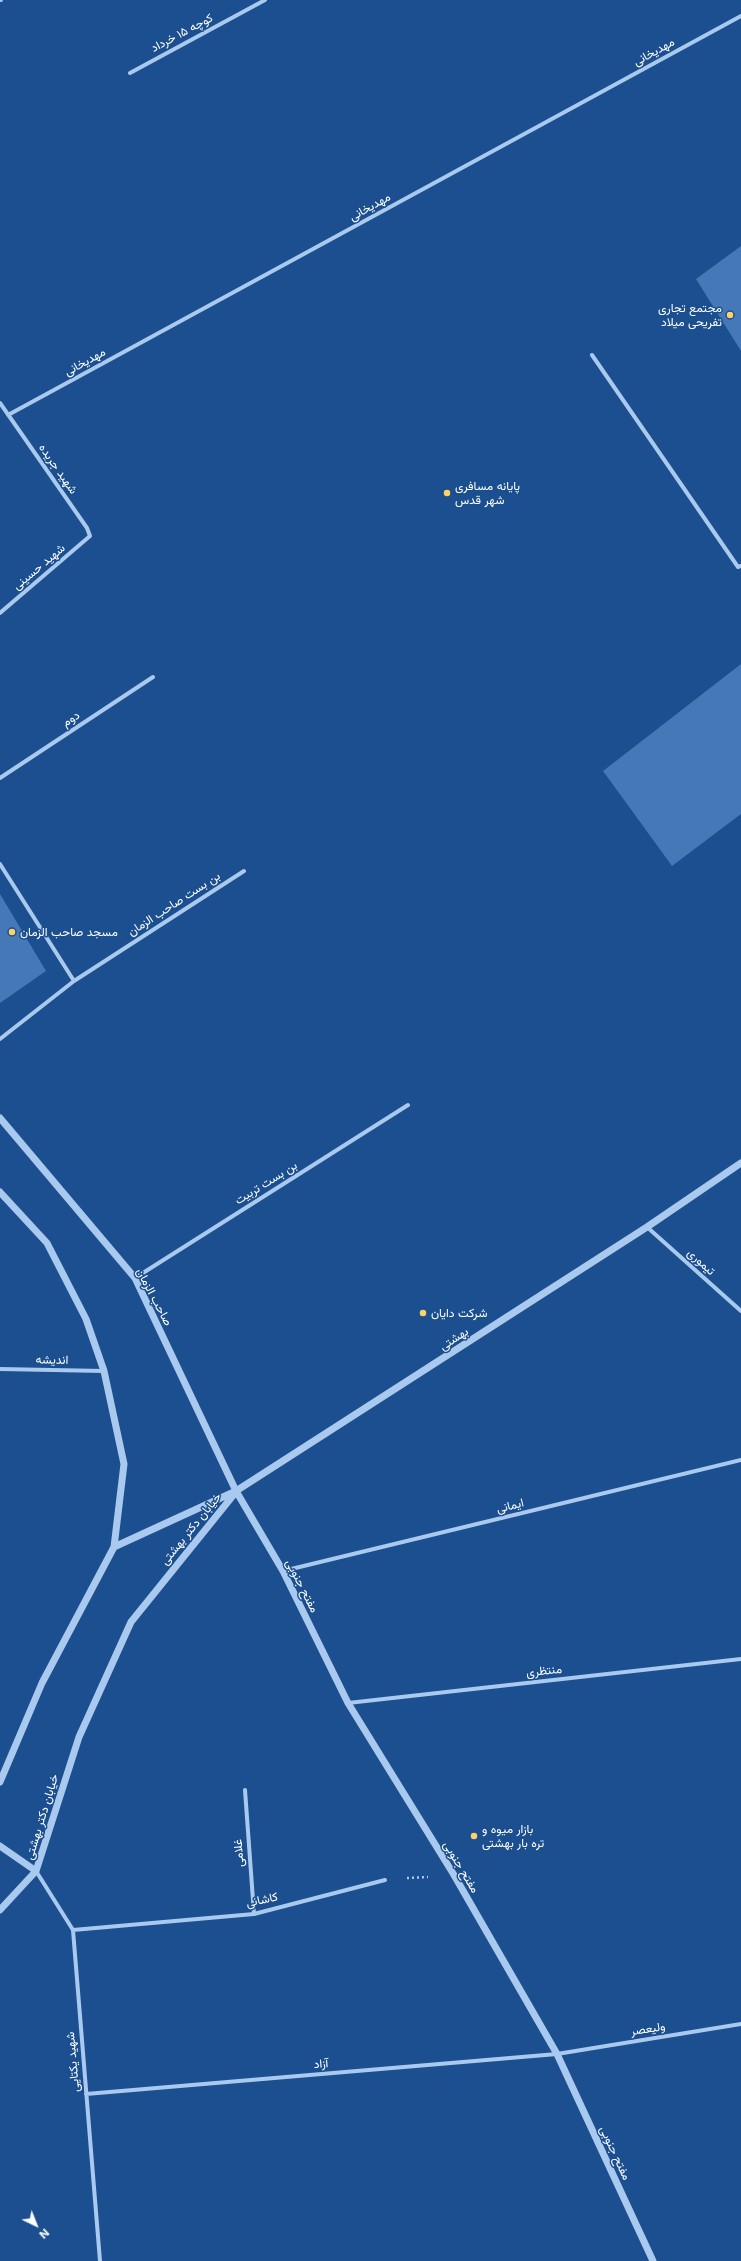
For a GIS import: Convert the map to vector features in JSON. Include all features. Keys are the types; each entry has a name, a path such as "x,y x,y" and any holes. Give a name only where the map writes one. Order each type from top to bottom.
{"street":[{"name":"کوچه ۱۵ خرداد","path":"130,73 265,0"},
{"name":"مهدیخانی","path":"8,415 741,16"},
{"path":"592,355 738,567 741,566"},
{"name":"شهید جریده","path":"0,403 88,528 90,536"},
{"name":"شهید حسینی","path":"0,613 90,536"},
{"name":"دوم","path":"0,778 153,677"},
{"path":"0,864 74,980"},
{"name":"بن بست صاحب الزمان","path":"0,1039 74,980 244,871"},
{"name":"بن بست تربیت","path":"135,1278 408,1105"},
{"name":"صاحب الزمان","path":"0,1118 135,1278 236,1491"},
{"name":"بهشتی","path":"236,1491 647,1227 741,1163"},
{"path":"0,1192 47,1243 86,1319 104,1371 124,1464 114,1547 42,1683 0,1782"},
{"name":"تیموری","path":"647,1227 741,1311"},
{"name":"اندیشه","path":"0,1369 104,1371"},
{"name":"ایمانی","path":"283,1571 741,1460"},
{"name":"خیابان دکتر بهشتی","path":"114,1547 236,1491"},
{"name":"خیابان دکتر بهشتی","path":"0,1910 36,1871 79,1736 131,1622 236,1491"},
{"name":"مفتح جنوبی","path":"236,1491 283,1571 348,1703 454,1875 557,2054 653,2261"},
{"name":"منتظری","path":"348,1703 741,1659"},
{"name":"غلامی","path":"245,1790 254,1914"},
{"path":"0,1846 36,1871"},
{"name":"شهید یکتایی","path":"36,1871 73,1930 100,2261"},
{"name":"کاشانی","path":"73,1930 254,1914 385,1880"},
{"name":"ولیعصر","path":"557,2054 741,2024"},
{"name":"آزاد","path":"86,2094 557,2054"}],"path":[{"path":"385,1880 454,1875"}],"building":[{"name":"مجتمع تجاری تفریحی میلاد","path":"741,246 741,351 696,279"},
{"path":"741,664 741,814 672,866 603,771"},
{"name":"مسجد صاحب الزمان","path":"0,894 46,971 0,1003"}],"place":[{"name":"مجتمع تجاری تفریحی میلاد","path":"730,315"},
{"name":"پایانه مسافری شهر قدس","path":"447,493"},
{"name":"مسجد صاحب الزمان","path":"12,932"},
{"name":"شرکت دایان","path":"423,1313"},
{"name":"بازار میوه و تره بار بهشتی","path":"474,1836"}]}
